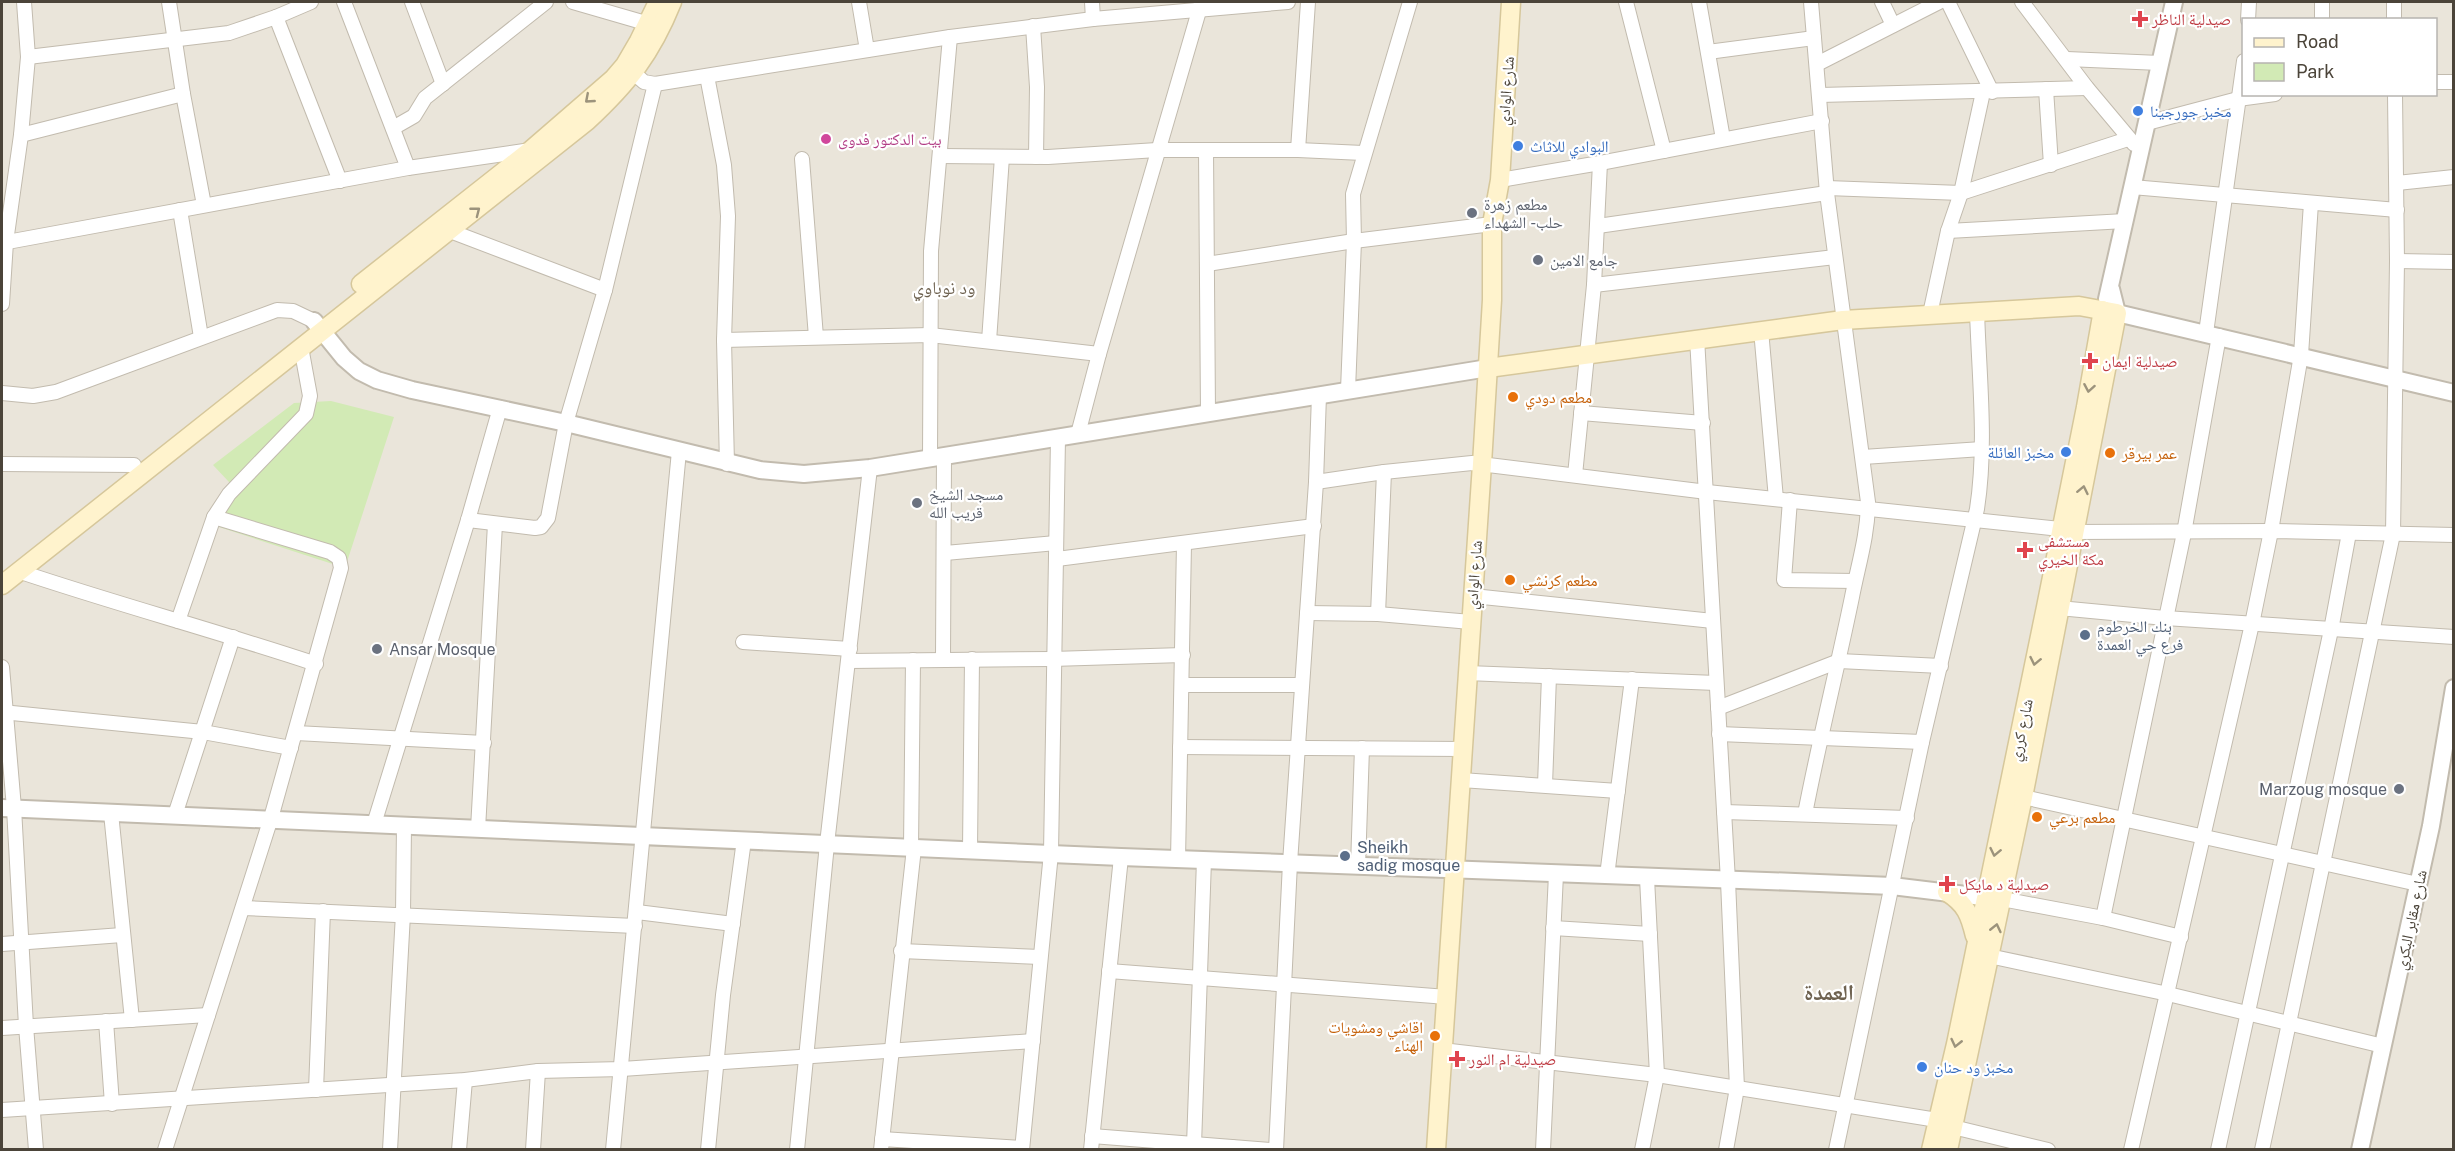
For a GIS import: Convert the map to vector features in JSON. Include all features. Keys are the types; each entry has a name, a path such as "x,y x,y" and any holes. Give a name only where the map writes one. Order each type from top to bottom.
{"main road":[{"path":"10,571 301,347 318,326 613,79 629,69 658,2"},
{"path":"2,585 10,571 134,465 318,326 450,231 587,121 629,69 652,46 672,2"},
{"name":"شارع الوادي","path":"1436,1149 1488,368 1492,300 1492,224 1500,180 1511,2"},
{"path":"1488,368 1843,320 2079,306 2110,311"},
{"name":"شارع كرري","path":"1931,1149 1945,1123 1968,1020 1989,956 1994,898 2110,311"},
{"name":"شارع كرري","path":"1968,1020 1977,942 1994,898 2023,797 2059,608 2067,531"},
{"path":"1947,892 1964,904 1977,942"},
{"name":"شارع كرري","path":"1945,1123 1948,1149"}],"street":[{"path":"2,304 4,243 21,135 28,57 24,2"},
{"path":"169,2 183,94 204,205"},
{"path":"28,57 229,33 311,2"},
{"path":"344,2 408,168"},
{"path":"412,2 443,84"},
{"path":"393,128 414,116 425,98 546,2"},
{"path":"573,2 649,24"},
{"path":"859,2 867,50"},
{"path":"1092,2 1093,19"},
{"path":"629,69 644,82 655,84 950,37 1093,19 1162,7 1288,2"},
{"path":"1298,150 1308,2"},
{"path":"1348,390 1354,242 1353,194 1363,153 1410,2"},
{"path":"1626,2 1664,151"},
{"path":"1699,2 1723,139"},
{"path":"1805,814 1819,738 1839,661 1868,509 1827,191 1810,2"},
{"path":"1882,2 1893,25"},
{"path":"1817,64 1939,2"},
{"path":"1930,314 1948,231 1961,193 1988,92 1948,2"},
{"path":"2022,2 2087,88 2134,144"},
{"path":"2174,2 2147,123 2134,144 2132,187 2111,289 2110,311 2396,377 2454,393"},
{"path":"2248,18 2249,2"},
{"path":"2322,2 2322,18"},
{"path":"2394,2 2394,18"},
{"path":"1078,435 1157,150 1200,6"},
{"path":"276,17 340,181"},
{"path":"1033,26 1037,87 1036,157"},
{"path":"943,659 945,553 930,335 931,250 950,37"},
{"path":"1708,52 1814,38"},
{"path":"2067,59 2160,63"},
{"path":"2103,918 2126,819 2184,533 2213,334 2224,195 2242,74"},
{"path":"707,76 724,165 729,241 724,340 727,464"},
{"path":"2437,82 2454,82"},
{"path":"468,520 535,528 545,524 566,423 604,290 655,84"},
{"path":"1820,94 2087,88"},
{"path":"2046,89 2051,165"},
{"path":"21,135 183,94"},
{"path":"2147,123 2238,99 2260,96"},
{"path":"2262,1149 2325,863 2393,534 2397,261 2395,96"},
{"path":"1500,180 1600,164 1822,121"},
{"path":"1599,226 1827,191 1961,193 2051,165 2134,144"},
{"path":"4,243 408,168 531,150"},
{"path":"940,156 1036,157 1157,150 1298,150 1363,153"},
{"path":"1206,150 1208,413"},
{"path":"989,341 1002,157"},
{"path":"802,159 816,337"},
{"path":"1575,475 1599,226 1600,164"},
{"path":"2397,183 2454,177"},
{"path":"2132,187 2397,210"},
{"path":"2131,1149 2252,624 2271,531 2301,355 2311,203"},
{"path":"180,210 201,337"},
{"path":"1948,231 2125,221"},
{"path":"1207,264 1492,224"},
{"path":"450,231 604,290"},
{"path":"1594,285 1835,257"},
{"path":"2397,261 2454,262"},
{"path":"2,393 33,396 56,392 277,310 293,311 318,326 344,358 359,371 376,380 412,390 566,423 727,464 804,474 870,468 1488,368"},
{"path":"1836,1149 1922,742 1981,485 1982,449 1977,311"},
{"path":"1761,330 1783,500 1784,580 1855,581"},
{"path":"724,340 930,335 1099,354"},
{"path":"1697,339 1728,881 1737,1088 1726,1149"},
{"path":"178,621 214,517 229,494 306,414 310,396 301,347"},
{"path":"1276,1149 1286,984 1290,863 1314,526 1319,395"},
{"path":"374,824 468,520 500,408"},
{"path":"1581,412 1703,423"},
{"path":"913,660 912,848 882,1144 1022,1149 1051,853 1052,659 1057,559 1058,438"},
{"path":"1863,457 1982,449"},
{"path":"613,1149 679,452"},
{"path":"2,464 134,465"},
{"path":"1316,482 1455,464 1482,464 1707,492 2067,531 2184,533 2271,531 2454,535"},
{"path":"797,1149 827,844 870,468"},
{"path":"1378,614 1384,472"},
{"path":"165,1149 271,819 341,568 339,558 330,552 214,517"},
{"path":"478,829 495,524"},
{"path":"1057,559 1314,526"},
{"path":"2218,1149 2331,630 2349,533"},
{"path":"945,553 1056,543"},
{"path":"1178,860 1184,544"},
{"path":"10,571 316,664"},
{"path":"1473,596 1713,621"},
{"path":"2059,608 2165,618 2454,637"},
{"path":"1307,613 1378,614 1471,622"},
{"path":"176,815 233,637"},
{"path":"743,642 913,660 1183,655"},
{"path":"970,850 972,659"},
{"path":"1718,708 1839,661 1941,666"},
{"path":"2,667 8,808 22,943 36,1149"},
{"path":"1467,673 1716,683"},
{"path":"1545,785 1549,676"},
{"path":"1607,876 1632,680"},
{"path":"1182,685 1302,685"},
{"name":"شارع مقابر البكري","path":"2360,1149 2437,793 2454,688"},
{"path":"3,713 203,732 291,748"},
{"path":"296,733 484,743"},
{"path":"1719,734 1922,742"},
{"path":"1180,747 1464,749"},
{"path":"1358,866 1362,748"},
{"path":"1461,780 1618,791"},
{"path":"2023,797 2418,884"},
{"path":"8,808 1178,860 1892,886 1994,898 2103,918 2181,937"},
{"path":"1724,812 1907,818"},
{"path":"111,813 132,1020"},
{"path":"378,1149 390,1149 403,914 404,825"},
{"path":"708,1149 744,840"},
{"path":"1121,857 1092,1143 1194,1144 1270,1149"},
{"path":"1194,1144 1204,860"},
{"path":"1543,1149 1556,874"},
{"path":"1642,1149 1657,1075 1647,878"},
{"path":"243,908 636,919 733,924"},
{"path":"316,1090 323,911"},
{"path":"1553,928 1650,934"},
{"path":"2,944 123,935"},
{"path":"901,951 1040,957"},
{"path":"1989,956 2168,994 2383,1046"},
{"path":"1108,971 1447,997"},
{"path":"2,1028 208,1015"},
{"path":"106,1021 112,1104"},
{"path":"2,1110 465,1080 538,1071 622,1069 1033,1041"},
{"path":"1442,1050 1657,1075 1846,1105 1945,1123 2041,1149"},
{"path":"533,1149 538,1071"},
{"path":"459,1149 465,1080"}],"shaded area":[{"path":"2,2 2453,2 2453,1149 2,1150"}],"green space":[{"path":"331,401 394,417 345,568 219,527 229,482 213,465 294,403"}],"place":[{"name":"صيدلية الناظر","path":"2140,19"},
{"name":"مخبز جورجينا","path":"2138,111"},
{"name":"بيت الدكتور فدوى","path":"826,139"},
{"name":"البوادي للاثاث","path":"1518,146"},
{"name":"مطعم زهرة حلب - الشهداء","path":"1472,213"},
{"name":"جامع الامين","path":"1538,260"},
{"name":"صيدلية ايمان","path":"2090,361"},
{"name":"مطعم دودي","path":"1513,397"},
{"name":"مخبز العائلة","path":"2066,452"},
{"name":"عمر بيرقر","path":"2110,453"},
{"name":"مسجد الشيخ قريب الله","path":"917,503"},
{"name":"مستشفى مكة الخيري","path":"2025,550"},
{"name":"مطعم كرنشي","path":"1510,580"},
{"name":"بنك الخرطوم فرع حي العمدة","path":"2085,635"},
{"name":"Ansar Mosque","path":"377,649"},
{"name":"Marzoug mosque","path":"2399,789"},
{"name":"مطعم برعي","path":"2037,817"},
{"name":"Sheikh sadig mosque","path":"1345,856"},
{"name":"صيدلية د مايكل","path":"1947,884"},
{"name":"اقاشي ومشويات الهناء","path":"1435,1036"},
{"name":"صيدلية ام النور","path":"1457,1059"},
{"name":"مخبز ود حنان","path":"1922,1067"}],"district":[{"name":"ود نوباوي","path":"944,287"},
{"name":"العمدة","path":"1829,992"}]}
